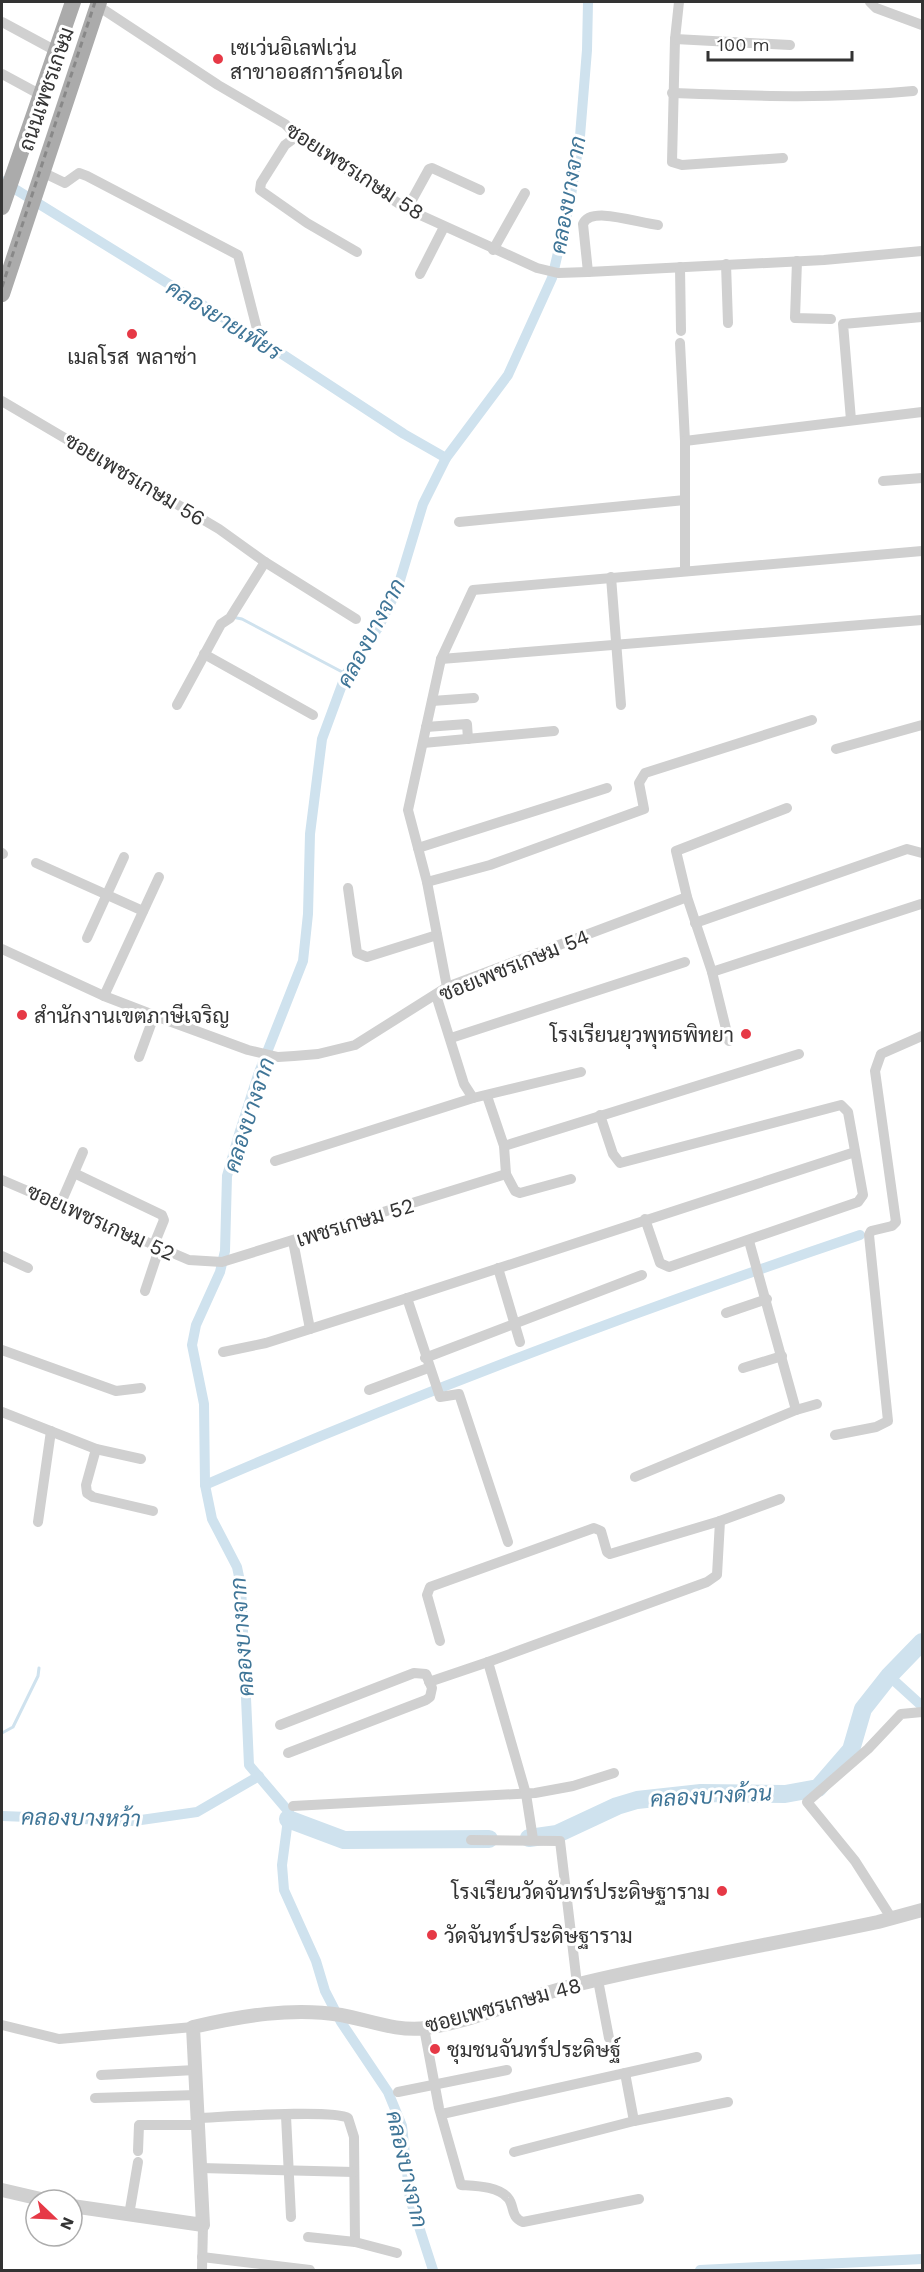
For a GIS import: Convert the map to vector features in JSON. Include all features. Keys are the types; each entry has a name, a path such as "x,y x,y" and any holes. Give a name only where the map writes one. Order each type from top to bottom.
{"main road":[{"name":"ถนนเพชรเกษม","path":"2,207 73,2"},
{"name":"ถนนเพชรเกษม","path":"2,294 99,4"}],"street":[{"path":"679,2 675,39 670,157 676,165 783,158"},
{"path":"870,2 876,8 922,25"},
{"name":"ซอยเพชรเกษม 58","path":"99,4 218,85 285,124 297,136 407,209 537,268 558,273 588,272 797,261 922,251"},
{"path":"2,22 56,51"},
{"path":"675,39 790,45"},
{"path":"2,74 41,95"},
{"path":"672,93 825,97 913,91"},
{"path":"297,136 285,145 261,183 260,190 298,218 357,252"},
{"path":"407,209 426,172 432,168 480,190"},
{"path":"42,172 65,183 79,173 87,176 238,255 257,329"},
{"path":"493,250 525,193"},
{"path":"588,272 583,224 585,218 590,215 606,216 658,225"},
{"path":"420,274 444,227"},
{"path":"797,261 795,318 831,319"},
{"path":"726,264 728,323"},
{"path":"680,267 681,331"},
{"path":"851,420 843,324 922,317"},
{"path":"680,343 684,441 685,570"},
{"name":"ซอยเพชรเกษม 56","path":"2,401 219,529 265,562 356,619"},
{"path":"684,441 922,412"},
{"path":"883,481 922,478"},
{"path":"459,522 685,500"},
{"path":"447,987 427,882 408,810 441,659 473,590 922,551"},
{"path":"177,705 221,624 231,617 265,562"},
{"path":"611,577 621,705"},
{"path":"441,659 922,620"},
{"path":"204,654 313,715"},
{"path":"432,701 474,698"},
{"path":"427,882 490,865 644,809 639,783 645,773 812,720"},
{"path":"426,727 473,723 468,739"},
{"path":"836,749 922,724"},
{"path":"423,743 555,731"},
{"path":"418,848 607,788"},
{"path":"729,1041 712,972 687,897 676,850 787,808"},
{"path":"695,923 907,849 922,853"},
{"path":"87,938 124,857"},
{"path":"36,863 143,911"},
{"path":"104,996 159,877"},
{"path":"348,888 357,953 362,956 367,957 437,935"},
{"name":"ซอยเพชรเกษม 54","path":"2,949 104,996 249,1050 278,1057 318,1054 355,1045 447,987 687,897"},
{"path":"712,972 921,904"},
{"path":"451,1038 685,962"},
{"path":"436,995 464,1084 473,1098"},
{"path":"139,1057 154,1016"},
{"path":"835,1435 876,1427 888,1421 869,1235 871,1231 892,1226 897,1222 875,1071 877,1059 887,1050 922,1036"},
{"path":"504,1146 799,1054"},
{"path":"275,1161 473,1098 581,1072"},
{"path":"487,1096 504,1146 506,1174 515,1191 520,1193 571,1179"},
{"path":"600,1115 613,1154 620,1163 841,1106 848,1112 862,1199 749,1240 665,1267 660,1263 645,1219"},
{"path":"60,1204 83,1152"},
{"path":"223,1352 266,1343 855,1152"},
{"path":"74,1173 162,1215 164,1220 145,1292"},
{"name":"เพชรเกษม 52","path":"202,1262 233,1259 506,1174"},
{"name":"ซอยเพชรเกษม 52","path":"2,1180 156,1248 202,1262"},
{"path":"749,1240 796,1410"},
{"path":"293,1241 310,1329"},
{"path":"2,1256 28,1268"},
{"path":"498,1268 520,1342"},
{"path":"369,1390 514,1323 642,1275"},
{"path":"407,1298 436,1389 442,1398 459,1394 508,1542"},
{"path":"726,1313 767,1299"},
{"path":"2,1350 116,1391 141,1388"},
{"path":"743,1368 782,1356"},
{"path":"635,1477 796,1410 816,1404"},
{"path":"2,1412 96,1449 141,1459"},
{"path":"38,1522 51,1431"},
{"path":"96,1449 86,1485 87,1493 93,1497 153,1511"},
{"path":"440,1641 427,1594 430,1587 594,1528 601,1531 607,1552 610,1554 720,1521 780,1498"},
{"path":"429,1682 707,1582 717,1575 720,1521"},
{"path":"488,1662 526,1794 533,1833"},
{"path":"280,1725 414,1673 423,1672 432,1692 426,1700 288,1753"},
{"path":"892,1919 855,1861 807,1802 868,1749 901,1714 922,1712"},
{"path":"293,1806 526,1794 573,1786 614,1773"},
{"path":"471,1840 533,1833 556,1839 562,1845 577,1984"},
{"name":"ซอยเพชรเกษม 48","path":"193,2027 232,2019 302,2012 340,2015 400,2028 424,2028 518,2003 577,1984 892,1919 922,1910"},
{"path":"598,1980 609,2038"},
{"path":"2,2025 59,2039 193,2027 201,2168 202,2271"},
{"path":"424,2028 434,2084 461,2185 477,2185 506,2196 517,2219 534,2220 639,2199"},
{"path":"442,2114 697,2057"},
{"path":"101,2075 195,2070"},
{"path":"398,2092 507,2070"},
{"path":"625,2073 634,2121"},
{"path":"95,2098 197,2095"},
{"path":"514,2152 634,2121 728,2102"},
{"path":"129,2215 138,2156 139,2126 338,2114 348,2118 354,2137 355,2242"},
{"path":"286,2116 291,2217"},
{"path":"201,2168 354,2172"},
{"path":"2,2190 24,2195"},
{"path":"84,2208 203,2225"},
{"path":"308,2237 355,2242 398,2253"},
{"path":"202,2257 310,2271"}],"waterway":[{"name":"คลองบางจาก","path":"433,2270 410,2199 402,2126 388,2092 341,2022 325,1991 316,1961 284,1890 282,1865 289,1812 249,1765 241,1586 237,1567 212,1519 205,1485 204,1404 192,1345 196,1325 220,1272 225,1251 227,1176 240,1131 258,1075 303,961 308,914 310,834 322,739 346,674 378,628 397,590 423,504 446,458 508,375 552,278 570,202 580,136 587,50 588,2"},
{"name":"คลองยายเพียร","path":"2,181 282,354 404,434 446,458"},
{"path":"232,617 242,619 346,674"},
{"path":"205,1485 367,1417 530,1353 860,1235"},
{"name":"คลองบางด้วน","path":"529,1838 557,1834 617,1806 637,1800 701,1793 785,1794 818,1788 851,1750 863,1709 889,1676 922,1642"},
{"path":"2,1733 13,1727 38,1676 39,1668"},
{"path":"889,1676 922,1706"},
{"name":"คลองบางหว้า","path":"2,1816 134,1821 197,1812 259,1776"},
{"name":"คลองบางด้วน","path":"288,1819 344,1840 489,1839"},
{"path":"700,2270 922,2259"}],"railway":[{"path":"2,287 95,2"}],"place":[{"name":"เซเว่นอิเลฟเว่น สาขาออสการ์คอนโด","path":"218,59"},
{"name":"เมลโรส พลาซ่า","path":"132,334"},
{"name":"สำนักงานเขตภาษีเจริญ","path":"22,1015"},
{"name":"โรงเรียนยุวพุทธพิทยา","path":"746,1034"},
{"name":"โรงเรียนวัดจันทร์ประดิษฐาราม","path":"722,1891"},
{"name":"วัดจันทร์ประดิษฐาราม","path":"432,1935"},
{"name":"ชุมชนจันทร์ประดิษฐ์","path":"435,2049"}]}
